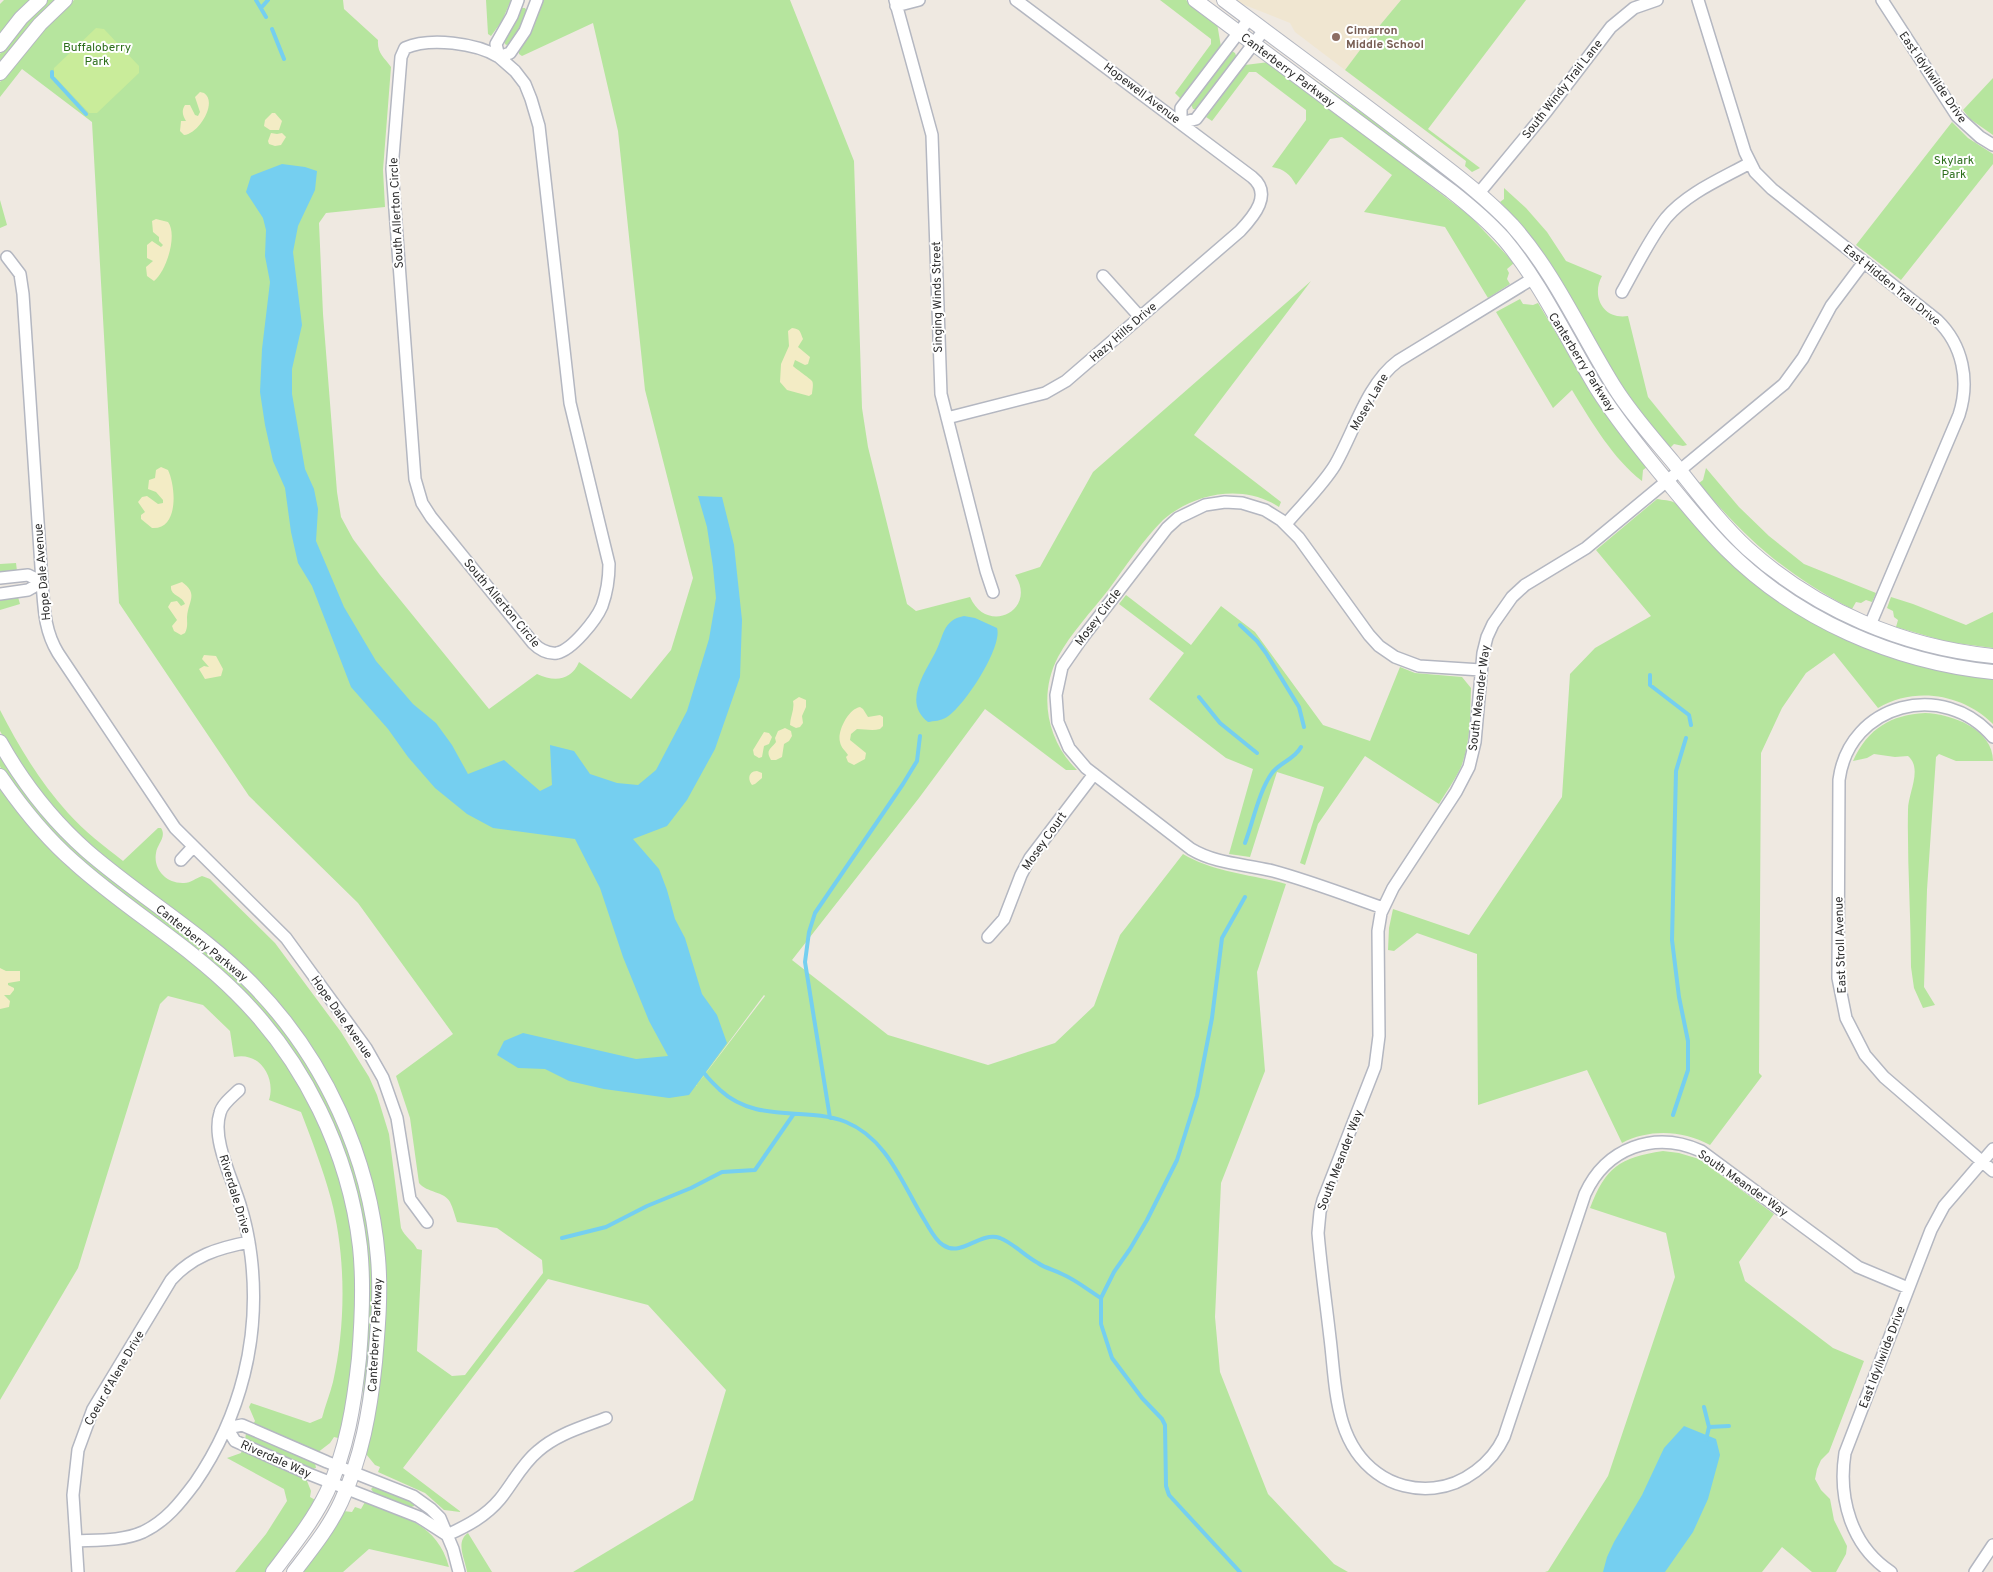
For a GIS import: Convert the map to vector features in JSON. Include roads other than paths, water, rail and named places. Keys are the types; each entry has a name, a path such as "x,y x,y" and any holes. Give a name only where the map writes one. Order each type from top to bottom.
{"street":[{"path":"0,45 40,0"},
{"path":"0,73 40,24 65,0"},
{"path":"518,0 512,16 496,44 499,57 510,53 518,42 533,15 537,0"},
{"path":"896,3 919,0"},
{"name":"Hopewell Avenue","path":"1016,0 1252,177 1259,183 1262,192"},
{"name":"Canterberry Parkway","path":"1195,0 1475,210 1504,240 1532,279 1604,400 1707,529 1736,558 1774,590 1800,607 1850,634 1903,654 1948,665 1993,672"},
{"name":"Canterberry Parkway","path":"1224,0 1479,193 1513,227 1534,253 1624,402 1730,530 1762,561 1818,600 1870,625 1928,645 1993,656"},
{"name":"South Windy Trail Lane","path":"1479,193 1546,112 1611,27 1634,8 1657,0"},
{"name":"East Hidden Trail Drive","path":"1698,0 1742,142 1750,164 1760,178 1772,190 1942,324 1958,350 1965,379 1959,415 1870,625"},
{"name":"East Idyllwilde Drive","path":"1882,0 1957,116 1980,138 1993,145"},
{"name":"Singing Winds Street","path":"896,3 932,135 941,394 993,592"},
{"path":"1249,19 1181,108 1181,123 1196,119 1264,30"},
{"name":"South Allerton Circle","path":"453,43 474,46 499,57 515,70 525,84 532,99 539,126 570,403 609,564 608,586 598,613 577,639 565,650 555,653 547,652 533,643 438,526 422,503 415,479 392,162 401,57 405,48 411,45 453,43"},
{"path":"1622,292 1661,225 1675,209 1694,194 1750,164"},
{"path":"1262,192 1275,190"},
{"name":"Hazy Hills Drive","path":"947,418 1049,392 1071,377 1240,231 1259,206 1262,192"},
{"name":"Hope Dale Avenue","path":"7,257 20,274 23,294 45,623 53,646 175,828 290,943 376,1065 383,1078 397,1118 408,1194 414,1206 427,1222"},
{"name":"South Meander Way","path":"1864,262 1831,306 1803,358 1784,384 1586,548 1525,585 1512,597 1497,617 1487,637 1482,653 1474,750 1466,774 1393,888 1383,908 1378,931 1379,1036 1376,1067 1323,1200 1318,1226 1340,1416 1350,1444 1363,1461 1375,1472 1390,1481 1405,1486 1424,1488 1439,1487 1462,1480 1481,1467 1493,1455 1504,1437 1587,1190 1597,1174 1610,1160 1635,1147 1665,1141 1685,1144 1701,1151 1858,1267 1908,1288"},
{"path":"1103,276 1140,317"},
{"name":"Mosey Lane","path":"1286,524 1330,472 1373,391 1388,369 1532,279"},
{"name":"Mosey Circle","path":"1383,908 1274,871 1202,856 1186,846 1080,763 1069,748 1061,732 1056,709 1056,690 1059,676 1067,658 1080,640 1172,522 1183,514 1210,504 1234,502 1265,510 1286,524 1299,538 1369,635 1389,653 1401,660 1419,666 1481,670"},
{"path":"0,578 28,575 42,582"},
{"path":"0,594 28,590 42,582"},
{"name":"East Stroll Avenue","path":"1993,737 1972,718 1948,707 1920,705 1894,710 1877,719 1856,738 1843,761 1840,775 1838,978 1841,1000 1849,1027 1870,1062 1884,1077 1993,1171"},
{"name":"Canterberry Parkway","path":"0,742 22,778 38,799 75,840 113,872 222,956 254,986 278,1013 303,1046 333,1098 351,1140 370,1204 378,1256 379,1313 372,1396 364,1439 348,1488 325,1531 294,1572"},
{"name":"Mosey Court","path":"988,936 1004,919 1021,874 1030,858 1094,774"},
{"name":"Canterberry Parkway","path":"0,776 36,824 70,859 205,964 242,998 286,1051 318,1106 337,1151 348,1186 357,1226 362,1274 362,1324 354,1402 346,1442 338,1467 320,1506 273,1572"},
{"path":"181,860 193,846"},
{"name":"Riverdale Drive","path":"76,1541 128,1537 142,1533 163,1520 180,1503 202,1473 227,1428 245,1372 253,1326 253,1277 249,1242 241,1208 225,1162 218,1121 221,1109 239,1090"},
{"name":"East Idyllwilde Drive","path":"1884,1570 1869,1553 1852,1524 1846,1508 1843,1470 1848,1443 1937,1218 1944,1206 1993,1149"},
{"name":"Coeur d'Alene Drive","path":"78,1572 73,1494 75,1462 82,1436 93,1409 171,1280 178,1272 187,1264 207,1253 249,1242"},
{"path":"447,1535 489,1511 501,1498 529,1459 545,1445 557,1438 606,1418"},
{"name":"Riverdale Way","path":"447,1535 419,1517 236,1441 227,1428 242,1425 338,1467 413,1496 440,1518 447,1535 459,1572"},
{"path":"1975,1572 1993,1545"}],"water":[{"path":"282,164 305,167 317,171 315,190 298,226 293,252 302,325 292,369 292,394 305,469 314,489 318,509 316,541 344,607 376,661 413,704 436,723 452,745 468,774 504,760 540,791 552,785 550,745 574,751 590,774 617,783 638,785 656,770 687,711 709,639 716,598 707,527 698,496 722,497 734,545 742,620 740,677 715,749 687,800 667,826 633,839 659,869 675,919 685,938 702,994 717,1015 727,1043 689,1095 669,1098 604,1089 569,1081 545,1069 518,1068 497,1055 504,1041 523,1033 636,1059 668,1056 649,1021 623,957 600,888 575,839 493,828 467,814 435,788 408,757 388,729 351,687 312,586 298,563 291,532 285,488 273,461 260,392 262,349 270,282 265,256 266,230 263,218 246,192 251,176"},
{"path":"964,616 975,618 997,628 994,649 981,676 963,702 947,717 938,721 928,722 917,706 916,697 921,679 948,625 951,621"},
{"path":"1684,1426 1716,1439 1720,1455 1708,1499 1693,1532 1665,1572 1603,1572 1614,1542 1642,1495 1664,1448"}],"waterway":[{"path":"256,0 266,17"},
{"path":"261,8 268,0"},
{"path":"272,29 284,59"},
{"path":"52,72 52,77 86,114"},
{"path":"1240,625 1257,641 1266,653 1299,707 1304,727"},
{"path":"1650,675 1650,685 1689,715 1691,725"},
{"path":"1199,697 1220,723 1257,753"},
{"path":"830,1118 805,962 809,932 815,913 917,761 920,736"},
{"path":"1673,1115 1688,1070 1688,1041 1679,997 1672,940 1676,771 1686,738"},
{"path":"1245,843 1267,780 1275,769 1295,755 1301,747"},
{"path":"1101,1298 1114,1272 1147,1220 1177,1160 1197,1096 1212,1018 1222,938 1245,897"},
{"path":"702,1070 720,1090 734,1100 749,1107 781,1113 830,1117 846,1122 861,1130 884,1152 933,1234 943,1245 957,1248 985,1238 1000,1238 1041,1265 1072,1279 1101,1298 1101,1324 1112,1358 1165,1425 1166,1486 1169,1495 1240,1572"},
{"path":"562,1238 606,1227 722,1172 755,1170 793,1115"},
{"path":"1704,1407 1709,1427"},
{"path":"1706,1440 1709,1427 1729,1426"}],"place":[{"name":"Cimarron Middle School","path":"1336,37"}],"park label":[{"name":"Buffaloberry Park","path":"97,54"},
{"name":"Skylark Park","path":"1954,167"}]}
